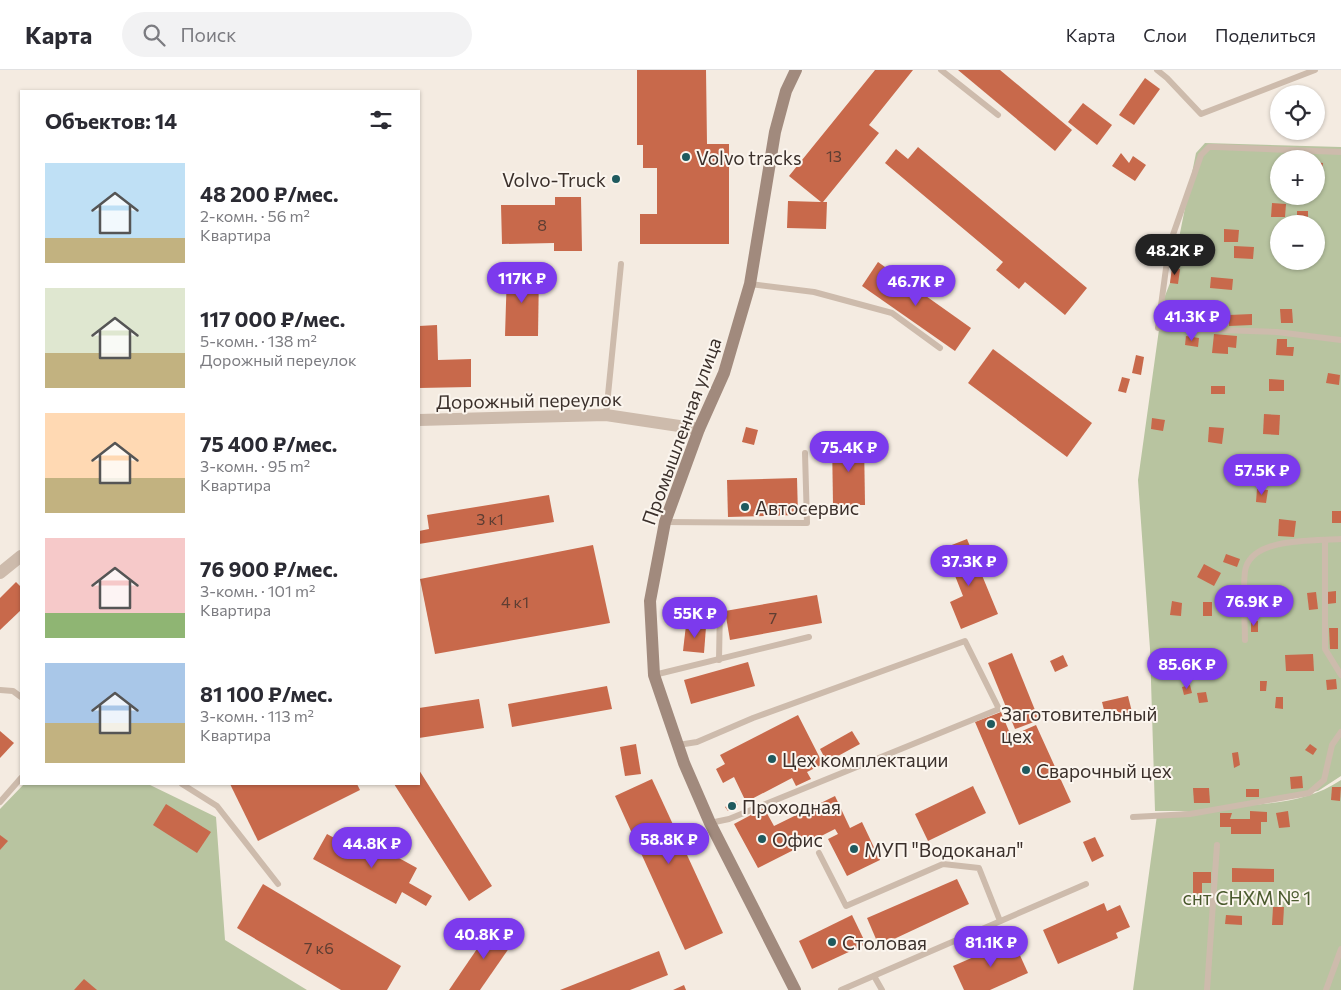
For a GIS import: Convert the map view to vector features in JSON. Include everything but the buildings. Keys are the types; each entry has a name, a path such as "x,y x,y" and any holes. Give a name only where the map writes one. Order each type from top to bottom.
{"main road":[{"name":"Промышленная улица","path":"795,990 710,824 678,745 654,675 650,601 665,522 699,429 724,372 750,284 775,132 786,92 796,70"}],"street":[{"name":"Дорожный переулок","path":"420,420 606,415 699,429"},
{"path":"0,573 20,557"}],"lane":[{"path":"941,70 998,115"},
{"path":"1157,70 1201,114 1315,70"},
{"path":"1341,152 1216,147 1209,147 1204,150 1169,246 1158,328 1277,332 1341,340"},
{"path":"606,415 622,264"},
{"path":"750,284 814,292 892,313 940,348"},
{"path":"665,522 807,522 805,453"},
{"path":"1245,640 1246,567 1256,552 1273,544 1341,539"},
{"path":"1325,540 1325,648 1341,674"},
{"path":"719,660 720,606"},
{"path":"654,675 809,637"},
{"path":"678,745 697,742 753,718 965,641 999,708 729,819 710,824"},
{"path":"0,690 13,690 20,696"},
{"path":"1133,818 1190,814 1309,793 1324,780 1332,745 1341,732"},
{"path":"0,802 20,779"},
{"path":"184,785 217,806 278,884"},
{"path":"1207,990 1217,845"},
{"path":"819,853 846,906 943,864 979,868 1000,921"},
{"path":"841,990 1086,884"},
{"path":"1326,990 1341,949"},
{"path":"874,976 882,990"}],"green space":[{"name":"снт СНХМ № 1","path":"1205,143 1341,147 1341,776 1318,791 1248,805 1273,803 1308,796 1341,780 1341,990 1133,990 1157,815 1189,811 1155,811 1150,649 1138,480 1163,301 1170,283 1196,153"},
{"path":"23,785 150,785 216,817 225,940 307,990 0,990 0,809"}],"place":[{"name":"Volvo tracks","path":"686,157"},
{"name":"Volvo-Truck","path":"616,179"},
{"name":"Автосервис","path":"745,507"},
{"name":"Заготовительный цех","path":"991,724"},
{"name":"Цех комплектации","path":"772,759"},
{"name":"Сварочный цех","path":"1026,770"},
{"name":"Проходная","path":"732,806"},
{"name":"Офис","path":"762,839"},
{"name":"МУП \"Водоканал\"","path":"854,849"},
{"name":"Столовая","path":"832,942"}]}
